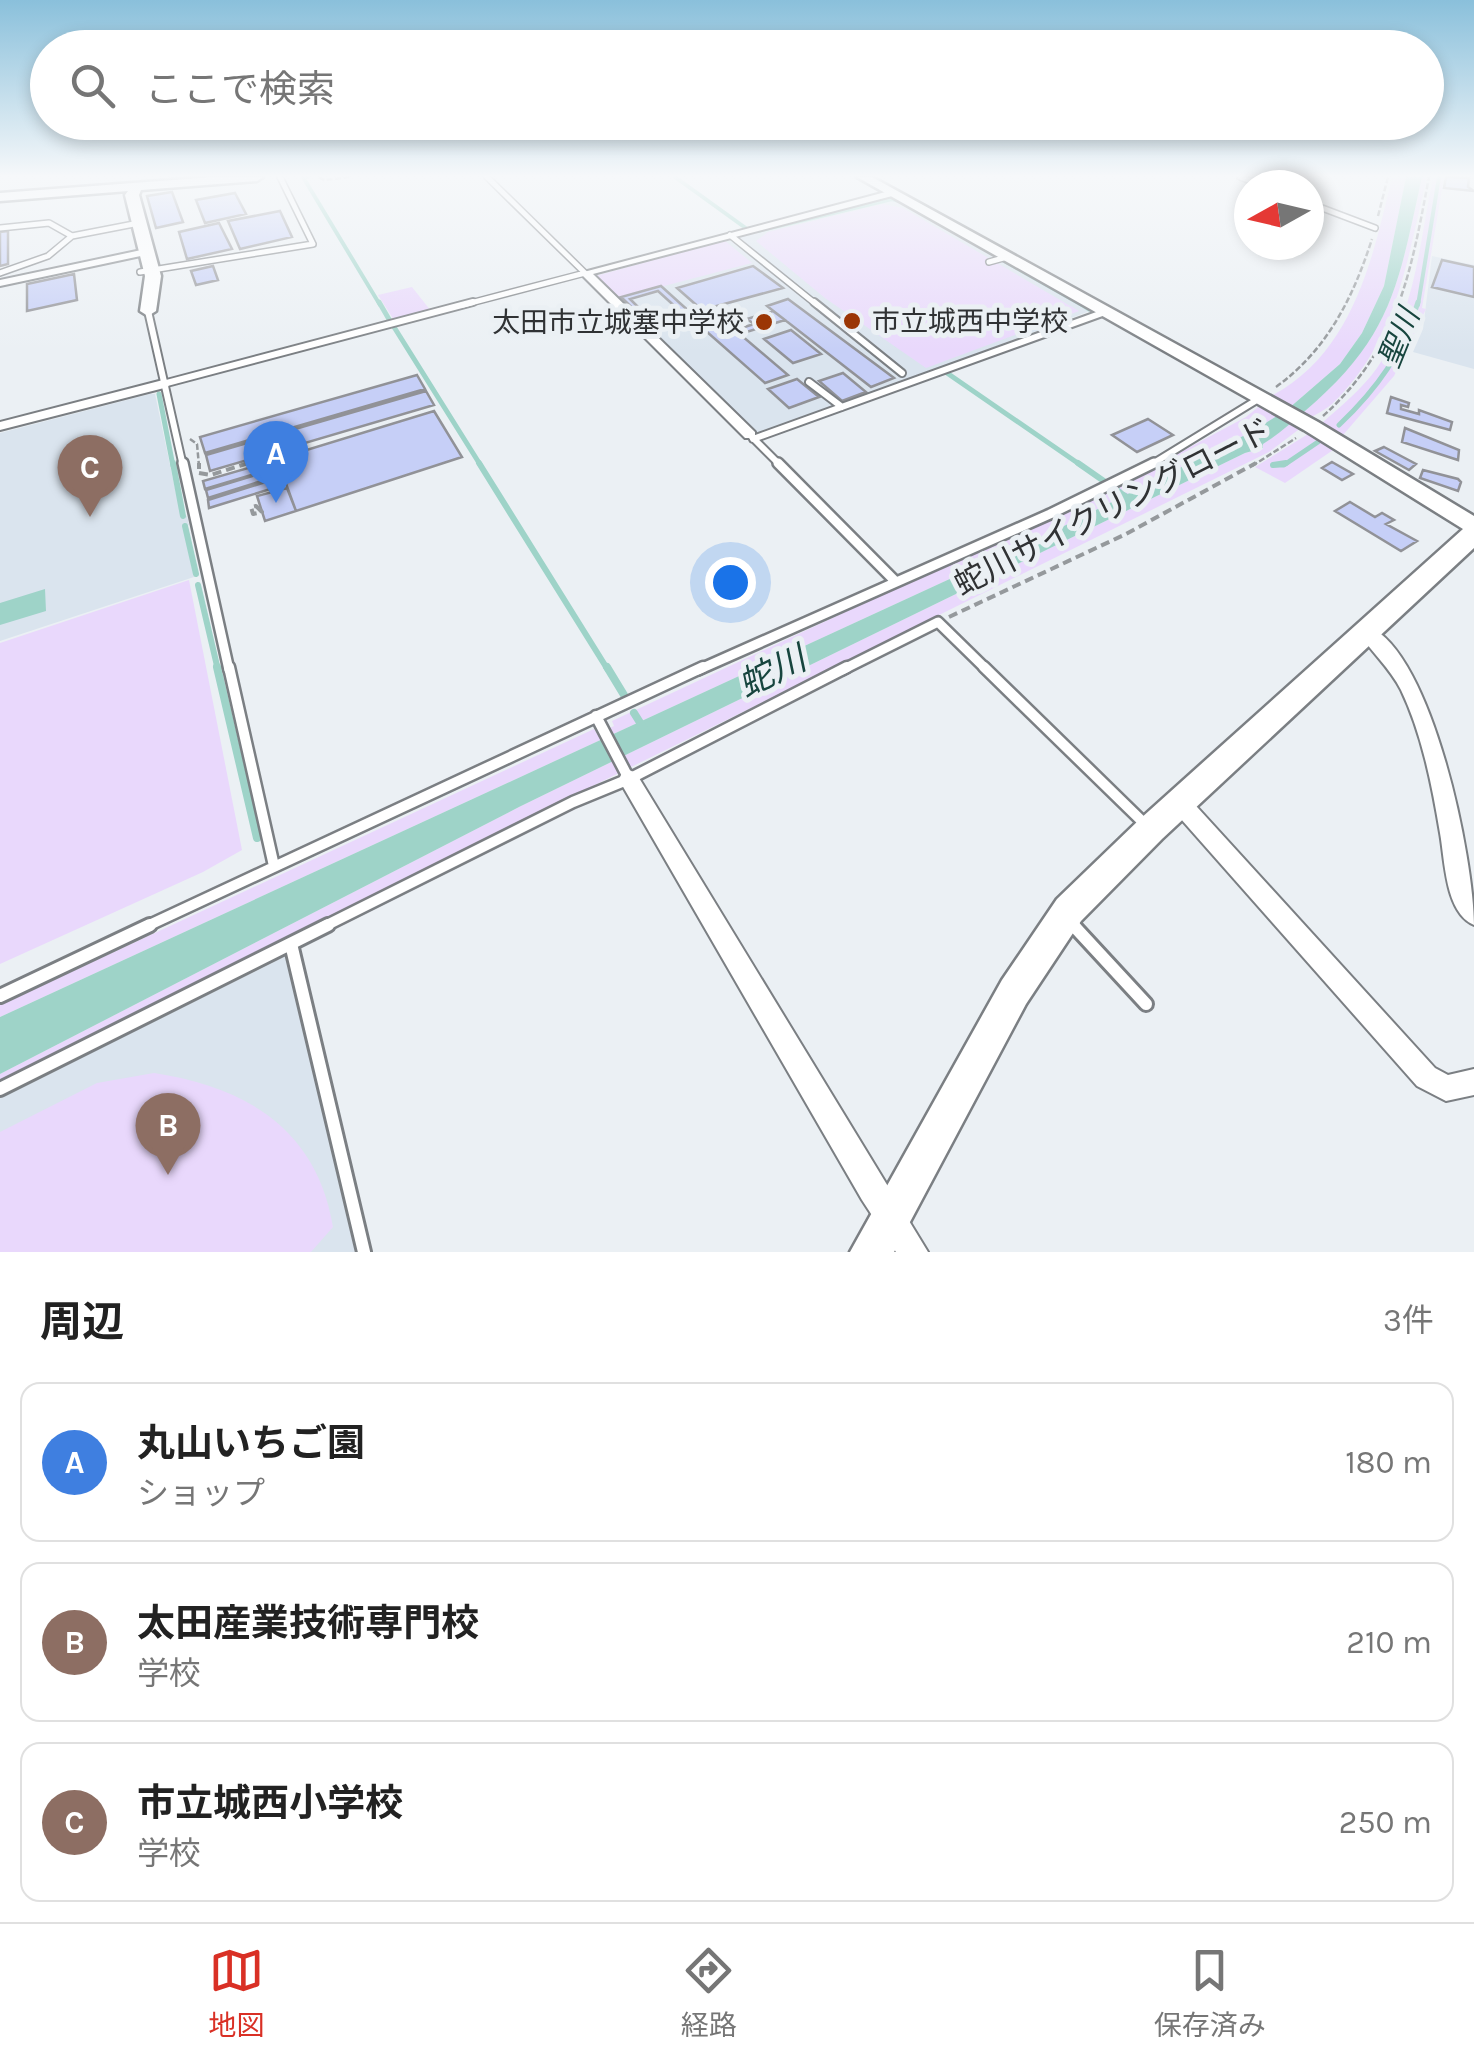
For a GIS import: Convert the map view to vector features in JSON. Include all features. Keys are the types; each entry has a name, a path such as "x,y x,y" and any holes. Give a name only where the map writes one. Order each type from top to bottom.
{"street":[{"path":"136,235 146,271 148,310"},
{"path":"871,1252 1014,992 1065,916 1150,828 1468,542 1474,528 1310,425 961,235"},
{"path":"585,273 730,236"},
{"path":"0,283 141,253"},
{"path":"585,273 752,437"},
{"path":"0,426 163,384"},
{"path":"1368,633 1384,646 1415,700 1426,730 1464,898 1474,914"},
{"path":"629,775 872,1190 913,1252"},
{"path":"1180,803 1426,1077 1446,1088 1474,1082"}],"lane":[{"path":"146,271 314,244 310,235"},
{"path":"547,235 585,273"},
{"path":"0,273 48,256 72,236"},
{"path":"730,236 902,373"},
{"path":"163,384 585,273"},
{"path":"148,310 274,866"},
{"path":"894,580 752,437 1105,312"},
{"path":"809,382 842,407"},
{"path":"0,996 1190,444 1263,399"},
{"path":"0,1089 938,622 1150,828"},
{"path":"598,719 629,775"},
{"path":"1065,916 1146,1004"},
{"path":"291,944 364,1252"}],"path":[{"path":"1263,399 1292,378 1346,307 1360,280 1373,235"},
{"name":"蛇川サイクリングロード","path":"938,622 1147,522 1248,468 1310,425 1364,378 1394,324 1416,235"},
{"path":"198,472 211,474 269,458 277,473"}],"shaded area":[{"name":"市立城西中学校","path":"741,235 956,235 1090,311 761,434 754,432 596,276"},
{"path":"763,235 950,235 1079,311 926,368 825,298 756,241"},
{"path":"1378,235 1394,235 1384,286 1362,333 1340,364 1288,409 1251,432 1060,528 0,1017 0,1005 594,729 597,734 614,726 612,721 1134,477 1246,417 1262,404 1266,406 1276,398 1273,395 1300,377 1323,354 1341,328"},
{"path":"1409,235 1413,235 1385,327 1354,380 1332,404 1269,452 289,936 0,1084 0,1074 519,807 1245,453 1263,449 1263,444 1334,384 1357,358 1388,306"},
{"path":"1422,235 1434,235 1422,308 1426,309 1394,376 1343,435 1322,423 1377,368 1400,324"},
{"path":"724,240 752,263 618,298 596,276"},
{"path":"1432,256 1474,265 1474,369 1413,352 1423,329"},
{"path":"412,287 431,311 394,320 378,295"},
{"path":"155,394 181,517 187,516 189,525 183,527 194,577 0,641 0,433"},
{"path":"1308,434 1316,434 1336,448 1285,483 1255,467"},
{"path":"189,580 242,850 203,872 0,964 0,643"},
{"path":"286,956 355,1252 0,1252 0,1098"},
{"path":"154,1073 219,1089 247,1102 294,1139 324,1193 333,1227 311,1252 0,1252 0,1132 97,1083"}],"water":[{"name":"蛇川","path":"1394,235 1409,235 1388,306 1357,358 1263,448 1245,453 519,807 0,1074 0,1017 1060,528 1251,432 1288,409 1340,364 1362,333 1384,286"},
{"path":"45,589 46,611 0,625 0,603"}],"building":[{"path":"0,235 8,235 8,264 0,266"},
{"path":"180,235 225,235 232,249 187,259"},
{"path":"234,235 292,237 240,249"},
{"path":"1442,260 1474,267 1474,297 1432,287"},
{"path":"213,266 218,280 196,285 191,271"},
{"path":"753,266 783,288 702,310 677,288"},
{"path":"74,274 77,300 27,311 27,284"},
{"path":"661,286 692,314 651,326 621,297","holes":["658,291 680,311 651,320 630,299"]},
{"path":"788,299 894,378 871,387 767,306"},
{"name":"太田市立城塞中学校","path":"773,311 785,320 740,334 735,330 754,324 747,319"},
{"path":"720,317 788,375 765,383 698,324"},
{"path":"791,330 821,354 793,363 764,339"},
{"path":"843,373 866,392 842,401 819,381"},
{"path":"417,375 425,389 205,453 200,437"},
{"path":"797,379 819,397 789,408 768,389"},
{"path":"426,391 434,405 210,471 206,455"},
{"path":"1391,397 1409,403 1408,407 1401,405 1401,409 1419,414 1419,410 1452,422 1450,430 1387,413"},
{"path":"434,411 462,457 296,511 277,459"},
{"path":"1148,419 1173,435 1137,452 1112,435"},
{"path":"1405,428 1459,450 1458,460 1402,442"},
{"path":"1384,447 1416,464 1409,470 1375,451"},
{"path":"269,462 271,469 205,489 203,481"},
{"path":"1332,462 1353,474 1342,480 1322,468"},
{"path":"272,470 274,477 208,498 206,490"},
{"path":"1423,470 1458,479 1458,491 1420,478"},
{"path":"275,479 277,487 209,508 208,500"},
{"path":"287,488 296,511 265,521 257,496"},
{"path":"1350,502 1375,517 1382,513 1394,520 1386,524 1417,541 1401,551 1335,511"}],"waterway":[{"path":"338,235 380,305"},
{"name":"聖川","path":"1418,305 1429,235"},
{"path":"999,258 1082,305"},
{"path":"379,302 390,321"},
{"path":"1078,302 1089,309"},
{"name":"聖川","path":"1339,425 1387,369 1405,338 1418,302"},
{"path":"394,327 481,466"},
{"path":"947,373 1082,466"},
{"path":"159,394 173,466"},
{"name":"聖川","path":"1286,463 1273,465 1284,465 1318,442"},
{"path":"173,463 183,516"},
{"path":"479,463 608,670"},
{"path":"1078,463 1131,500"},
{"path":"185,526 196,574"},
{"path":"198,585 218,670"},
{"path":"217,667 257,838"},
{"path":"607,667 624,695"},
{"path":"634,713 644,729"}],"place":[{"name":"市立城西中学校","path":"852,321"},
{"name":"太田市立城塞中学校","path":"764,322"},
{"name":"丸山いちご園","path":"276,503"},
{"name":"市立城西小学校","path":"90,517"},
{"name":"太田産業技術専門校","path":"168,1175"}]}
